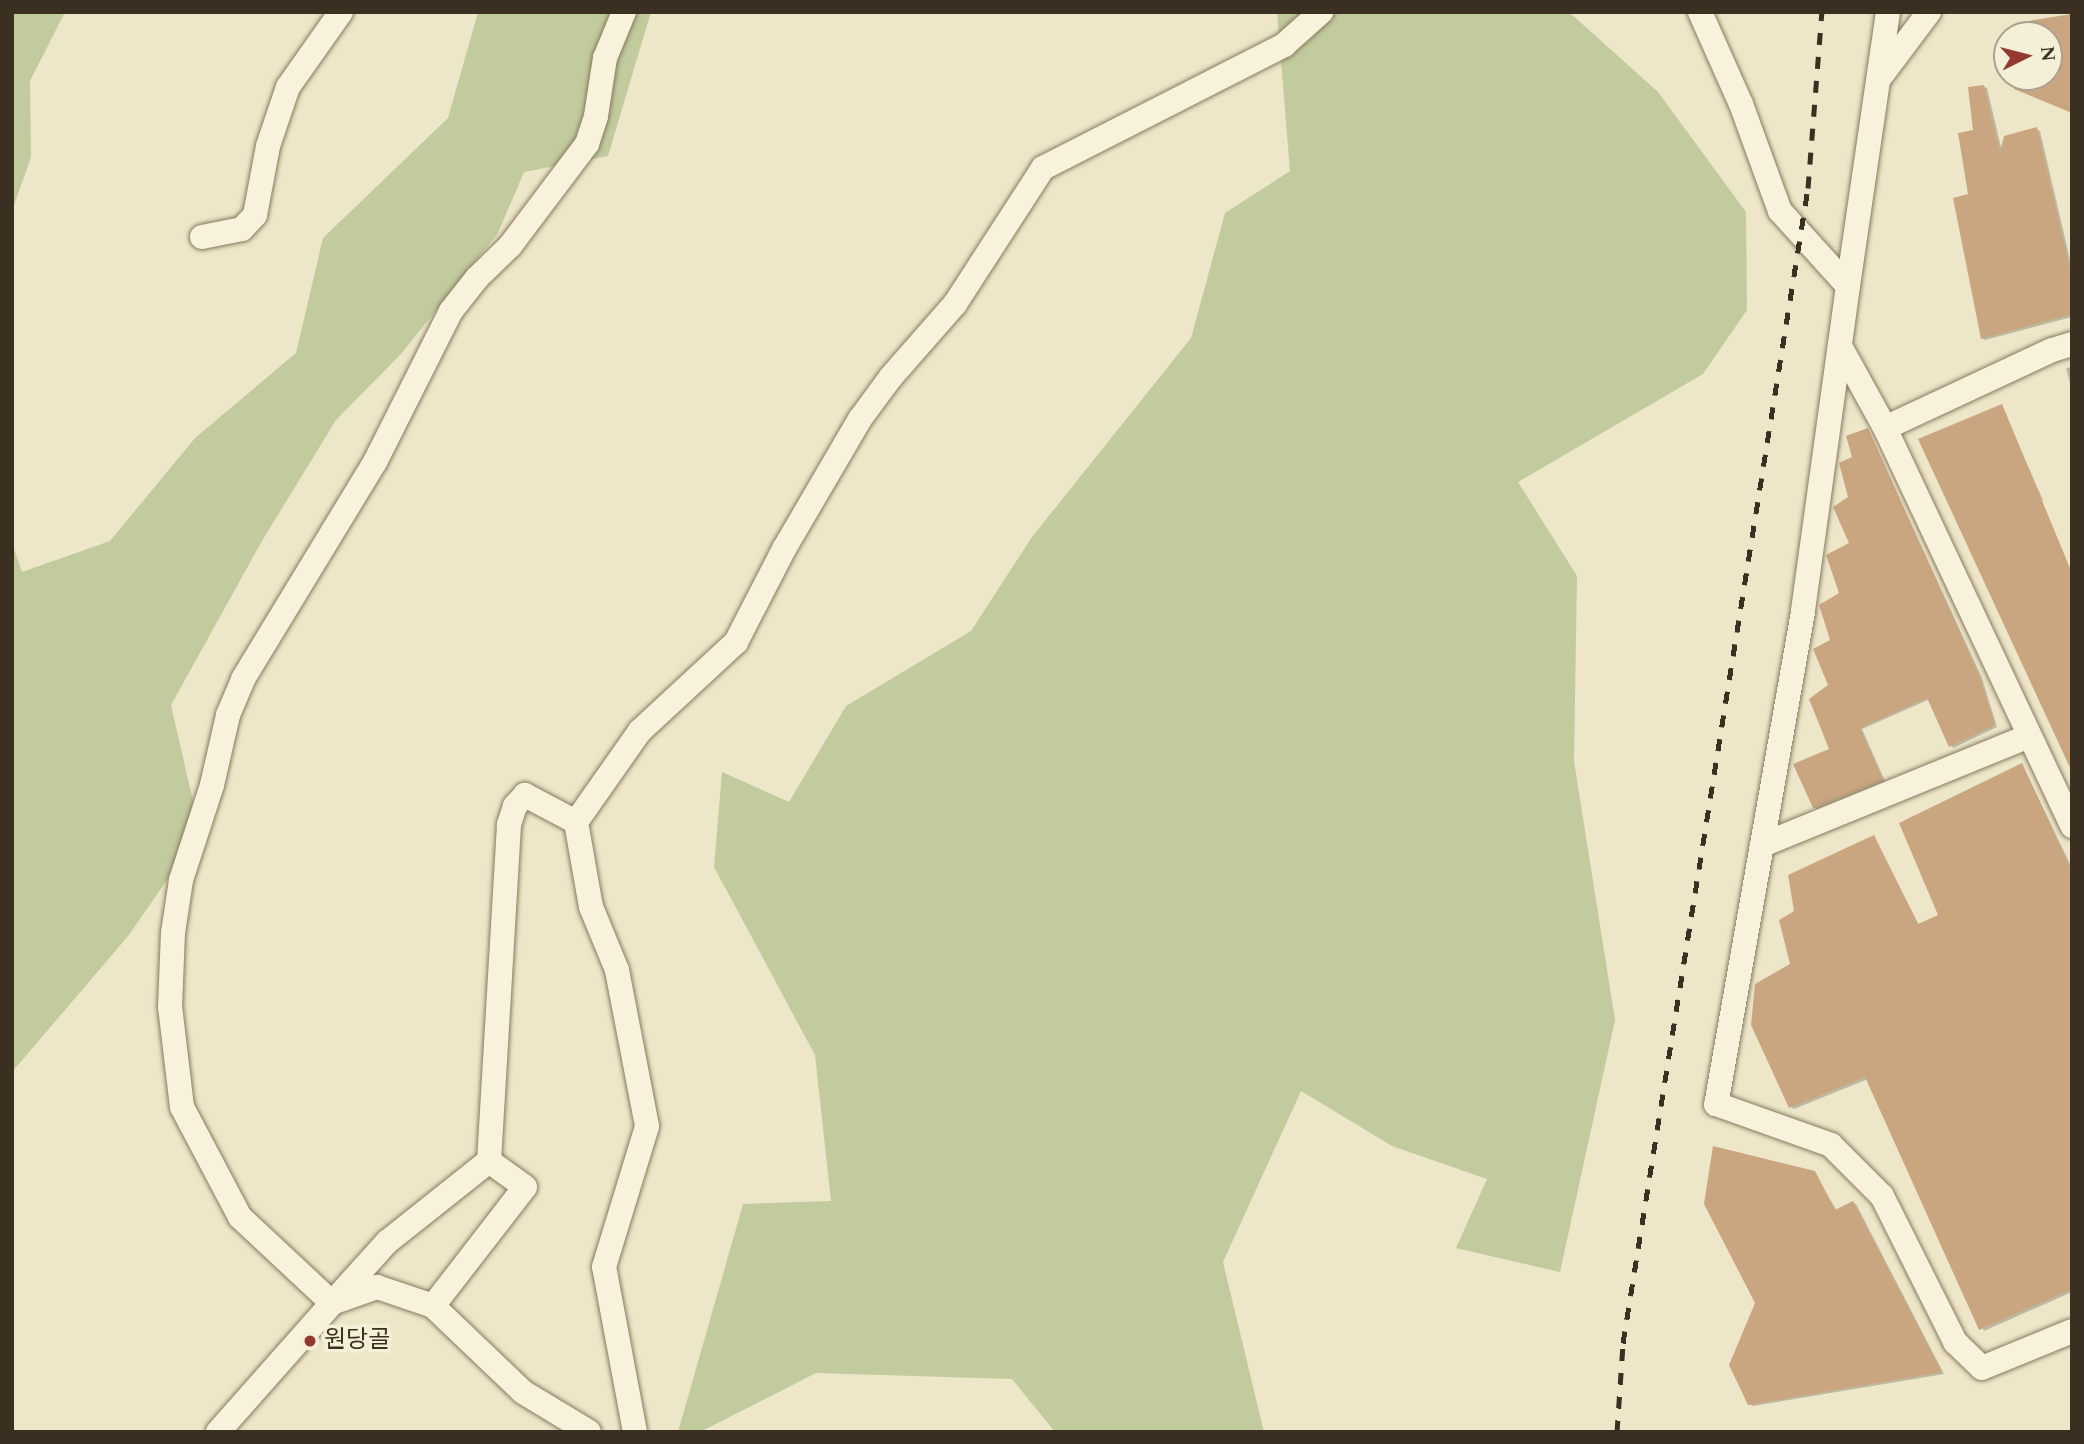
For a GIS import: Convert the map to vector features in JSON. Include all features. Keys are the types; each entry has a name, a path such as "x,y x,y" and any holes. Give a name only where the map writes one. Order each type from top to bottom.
{"street":[{"path":"202,237 242,229 255,215 268,146 288,87 341,12"},
{"path":"332,1303 240,1217 182,1107 170,1007 173,933 181,880 212,785 228,715 243,679 375,462 451,311 477,278 510,246 587,144 596,116 605,58 624,12"},
{"path":"635,1432 604,1267 647,1126 617,970 592,907 576,822 640,731 736,642 784,549 860,419 891,377 955,304 1042,168 1284,45 1321,12"},
{"path":"1700,12 1741,104 1780,211 1848,286"},
{"path":"1888,12 1803,612 1716,1104 1831,1145 1882,1196 1955,1342 1982,1368 2072,1331"},
{"path":"1879,79 1929,12"},
{"path":"1885,428 2052,350 2072,344"},
{"path":"1840,346 1885,428 2072,826"},
{"path":"1762,845 2029,736"},
{"path":"218,1432 387,1242 489,1161 509,825 515,806 524,795 576,822"},
{"path":"433,1306 525,1187 489,1161"},
{"path":"332,1303 377,1287 433,1306 523,1392 589,1432"}],"green space":[{"path":"12,12 65,12 30,81 31,157 12,211"},
{"path":"478,12 651,12 608,156 524,172 498,233 401,354 336,420 262,541 171,705 200,832 129,935 12,1072 12,543 22,572 110,541 195,438 296,353 323,238 448,118"},
{"path":"1277,12 1569,12 1658,92 1746,212 1747,310 1703,374 1518,482 1577,576 1574,761 1615,1020 1560,1272 1456,1248 1487,1179 1392,1146 1301,1091 1223,1262 1264,1432 1055,1432 1012,1379 816,1373 700,1432 678,1432 743,1204 831,1201 815,1055 714,867 722,772 789,802 846,706 971,631 1032,537 1191,338 1225,213 1290,171"}],"building":[{"path":"2072,14 2072,113 2019,91 2063,91 2063,21 2028,21"},
{"path":"1984,85 2000,152 2004,136 2037,127 2072,277 2072,314 1981,339 1953,198 1968,194 1958,133 1973,130 1968,87"},
{"path":"2002,404 2072,573 2072,772 1918,439"},
{"path":"1868,428 1979,675 1995,725 1949,747 1927,698 1860,728 1883,780 1813,808 1793,764 1829,749 1809,699 1828,685 1813,649 1830,640 1819,605 1839,593 1826,555 1849,543 1833,507 1848,497 1839,463 1852,457 1846,436"},
{"path":"2022,763 2072,872 2072,1289 1979,1330 1865,1077 1789,1108 1751,1025 1755,984 1790,964 1779,920 1794,911 1788,875 1874,835 1918,924 1938,915 1899,823"},
{"path":"1713,1146 1815,1171 1835,1210 1853,1201 1942,1372 1748,1405 1729,1365 1755,1303 1704,1204"}],"railway":[{"path":"1617,1432 1623,1343 1808,188 1822,12"}],"place":[{"name":"원당골","path":"310,1341"}]}
